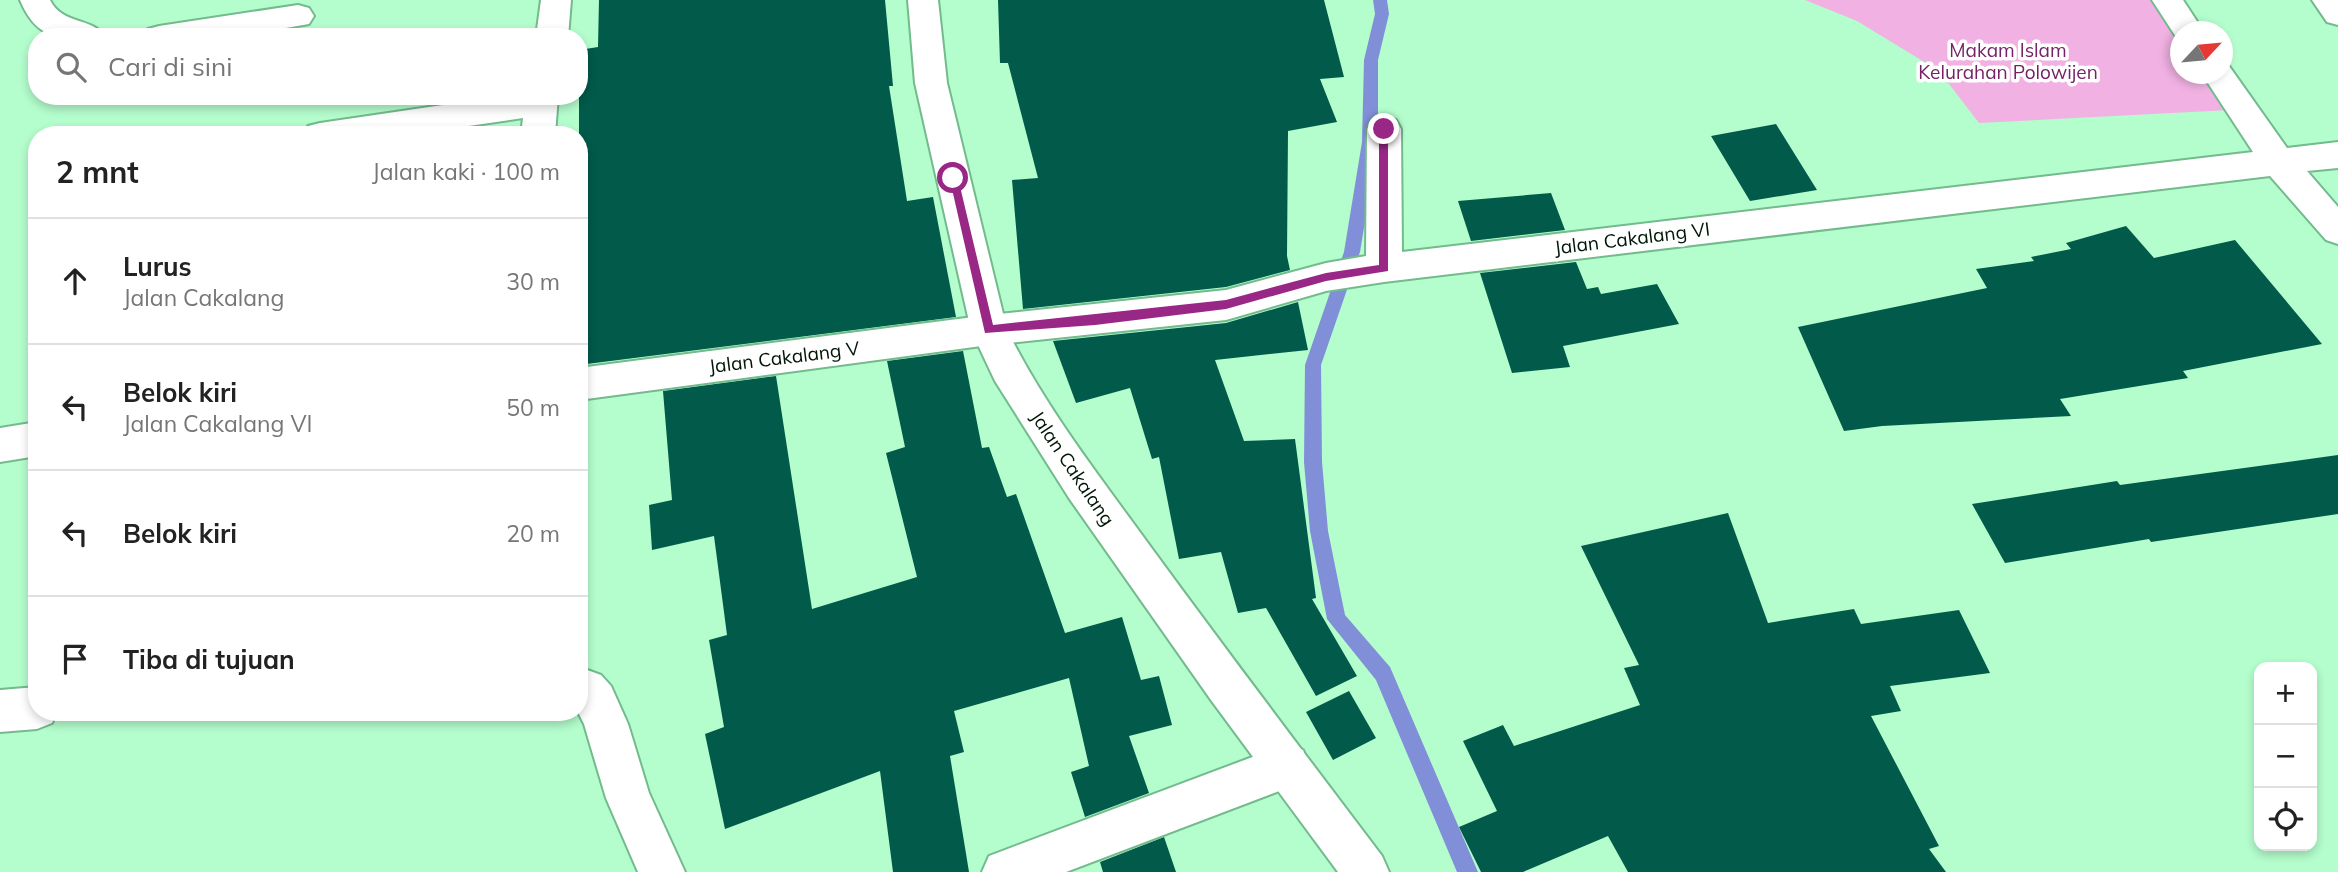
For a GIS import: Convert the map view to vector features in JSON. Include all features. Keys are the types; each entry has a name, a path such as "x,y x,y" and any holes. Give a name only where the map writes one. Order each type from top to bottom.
{"street":[{"path":"35,0 50,24 62,28"},
{"path":"553,28 556,0"},
{"name":"Jalan Cakalang","path":"923,0 931,83 989,330 1008,370 1083,486 1366,872"},
{"path":"2167,0 2181,21"},
{"path":"2327,0 2338,14"},
{"path":"219,28 298,16"},
{"path":"2225,84 2278,162 2338,230"},
{"path":"403,126 541,111"},
{"path":"1376,269 1384,129"},
{"name":"Jalan Cakalang VI","path":"989,330 1226,305 1326,277 1376,269 2338,155"},
{"name":"Jalan Cakalang V","path":"588,382 989,330"},
{"path":"0,445 28,440"},
{"path":"588,692 596,701 606,724 628,798 662,872"},
{"path":"0,712 28,709"},
{"path":"1005,872 1287,766"}],"green space":[{"name":"Makam Islam Kelurahan Polowijen","path":"1805,0 2156,0 2170,22 2170,84 2212,84 2230,110 1979,123 1939,71 1857,21"}],"building":[{"path":"599,0 885,0 893,86 889,86 907,201 933,197 956,317 588,364 588,126 579,126 579,105 588,105 588,49 598,47"},
{"path":"998,0 1324,0 1344,77 1320,79 1337,122 1288,131 1287,256 1290,270 1226,287 1023,309 1012,180 1038,178 1008,63 1000,63"},
{"path":"1776,124 1817,190 1750,201 1711,136"},
{"path":"1551,193 1565,230 1471,241 1458,201"},
{"path":"2126,226 2154,258 2235,240 2322,344 2183,371 2188,378 2060,399 2071,416 1882,426 1844,431 1798,327 1987,288 1976,269 2034,261 2031,257 2071,249 2066,243"},
{"path":"1576,262 1587,289 1598,287 1601,294 1657,284 1679,324 1563,346 1570,367 1512,373 1480,273"},
{"path":"1298,302 1308,350 1215,360 1244,441 1295,439 1316,598 1312,599 1357,676 1316,696 1266,608 1238,613 1221,552 1179,559 1159,457 1152,459 1130,388 1076,403 1053,341 1226,323"},
{"path":"963,351 982,448 989,447 1007,497 1016,494 1065,633 1122,617 1141,680 1159,676 1172,725 1129,736 1149,793 1085,817 1071,772 1089,766 1069,678 954,711 964,752 950,756 969,872 893,872 880,771 725,829 705,734 724,727 709,640 727,635 714,536 652,550 649,505 672,500 663,391 776,376 812,609 917,577 886,453 905,447 887,361"},
{"path":"2338,455 2338,514 2151,542 2149,539 2005,563 1972,504 2117,481 2120,485"},
{"path":"1728,513 1768,623 1854,609 1861,624 1959,610 1990,673 1890,686 1901,711 1871,716 1939,846 1929,849 1946,872 1628,872 1608,836 1523,872 1481,872 1459,827 1497,811 1463,741 1503,725 1514,746 1640,705 1624,668 1639,665 1581,546"},
{"path":"1349,691 1376,738 1333,760 1306,712"},
{"path":"1164,837 1176,872 1103,872 1100,862"}],"waterway":[{"path":"1380,0 1382,14 1371,60 1370,142 1352,252 1313,365 1313,462 1319,531 1336,619 1383,674 1468,872"}],"route":[{"path":"953,178 989,330 1095,320 1226,305 1326,277 1384,268 1384,129"}]}
